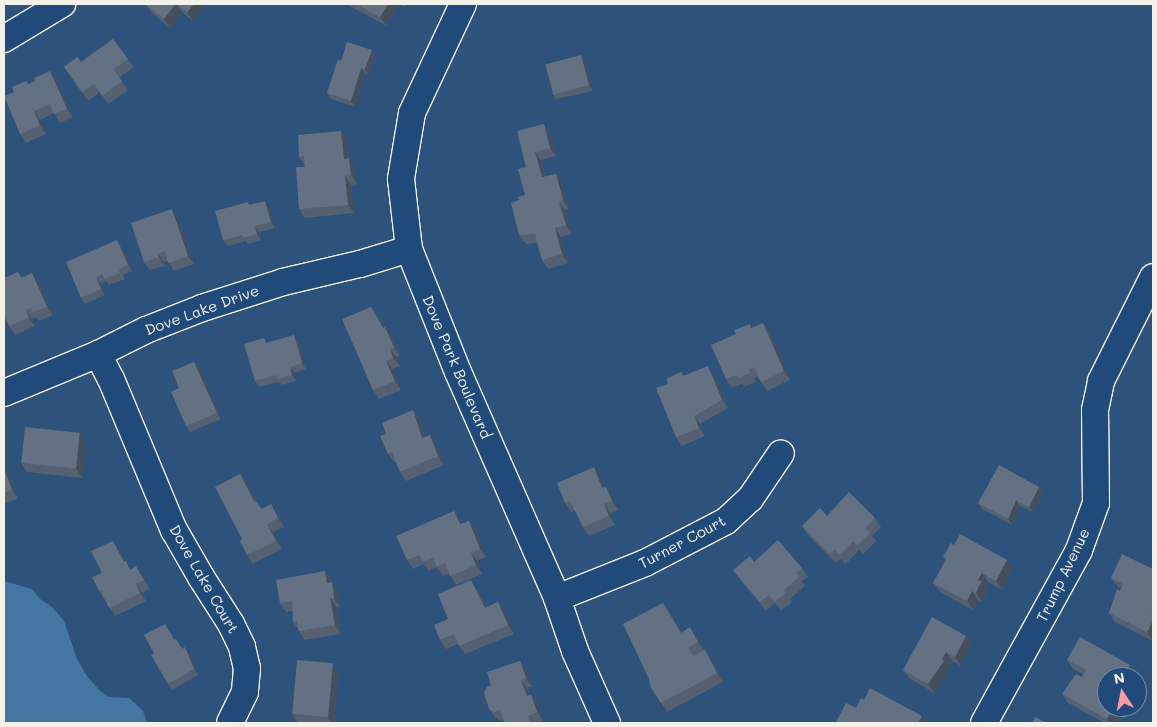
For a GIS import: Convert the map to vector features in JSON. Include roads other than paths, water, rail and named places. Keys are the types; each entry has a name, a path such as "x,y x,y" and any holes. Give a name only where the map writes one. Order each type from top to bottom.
{"street":[{"path":"4,39 62,4"},
{"name":"Dove Park Boulevard","path":"463,4 412,113 401,179 409,249 458,372 557,598 575,651 607,723"},
{"name":"Dove Lake Drive","path":"4,394 98,354 146,330 202,308 283,282 360,264 409,249"},
{"name":"Trump Avenue","path":"984,723 1079,550 1096,503 1094,410 1101,381 1153,277"},
{"name":"Dove Lake Court","path":"98,354 111,379 174,530 231,624 242,647 247,668 245,692 230,723"},
{"name":"Turner Court","path":"557,598 645,563 726,520 750,499 781,453"}],"water":[{"path":"4,581 32,589 40,599 52,607 64,621 77,659 87,676 100,691 109,697 129,698 143,711 147,723 4,723"}]}
